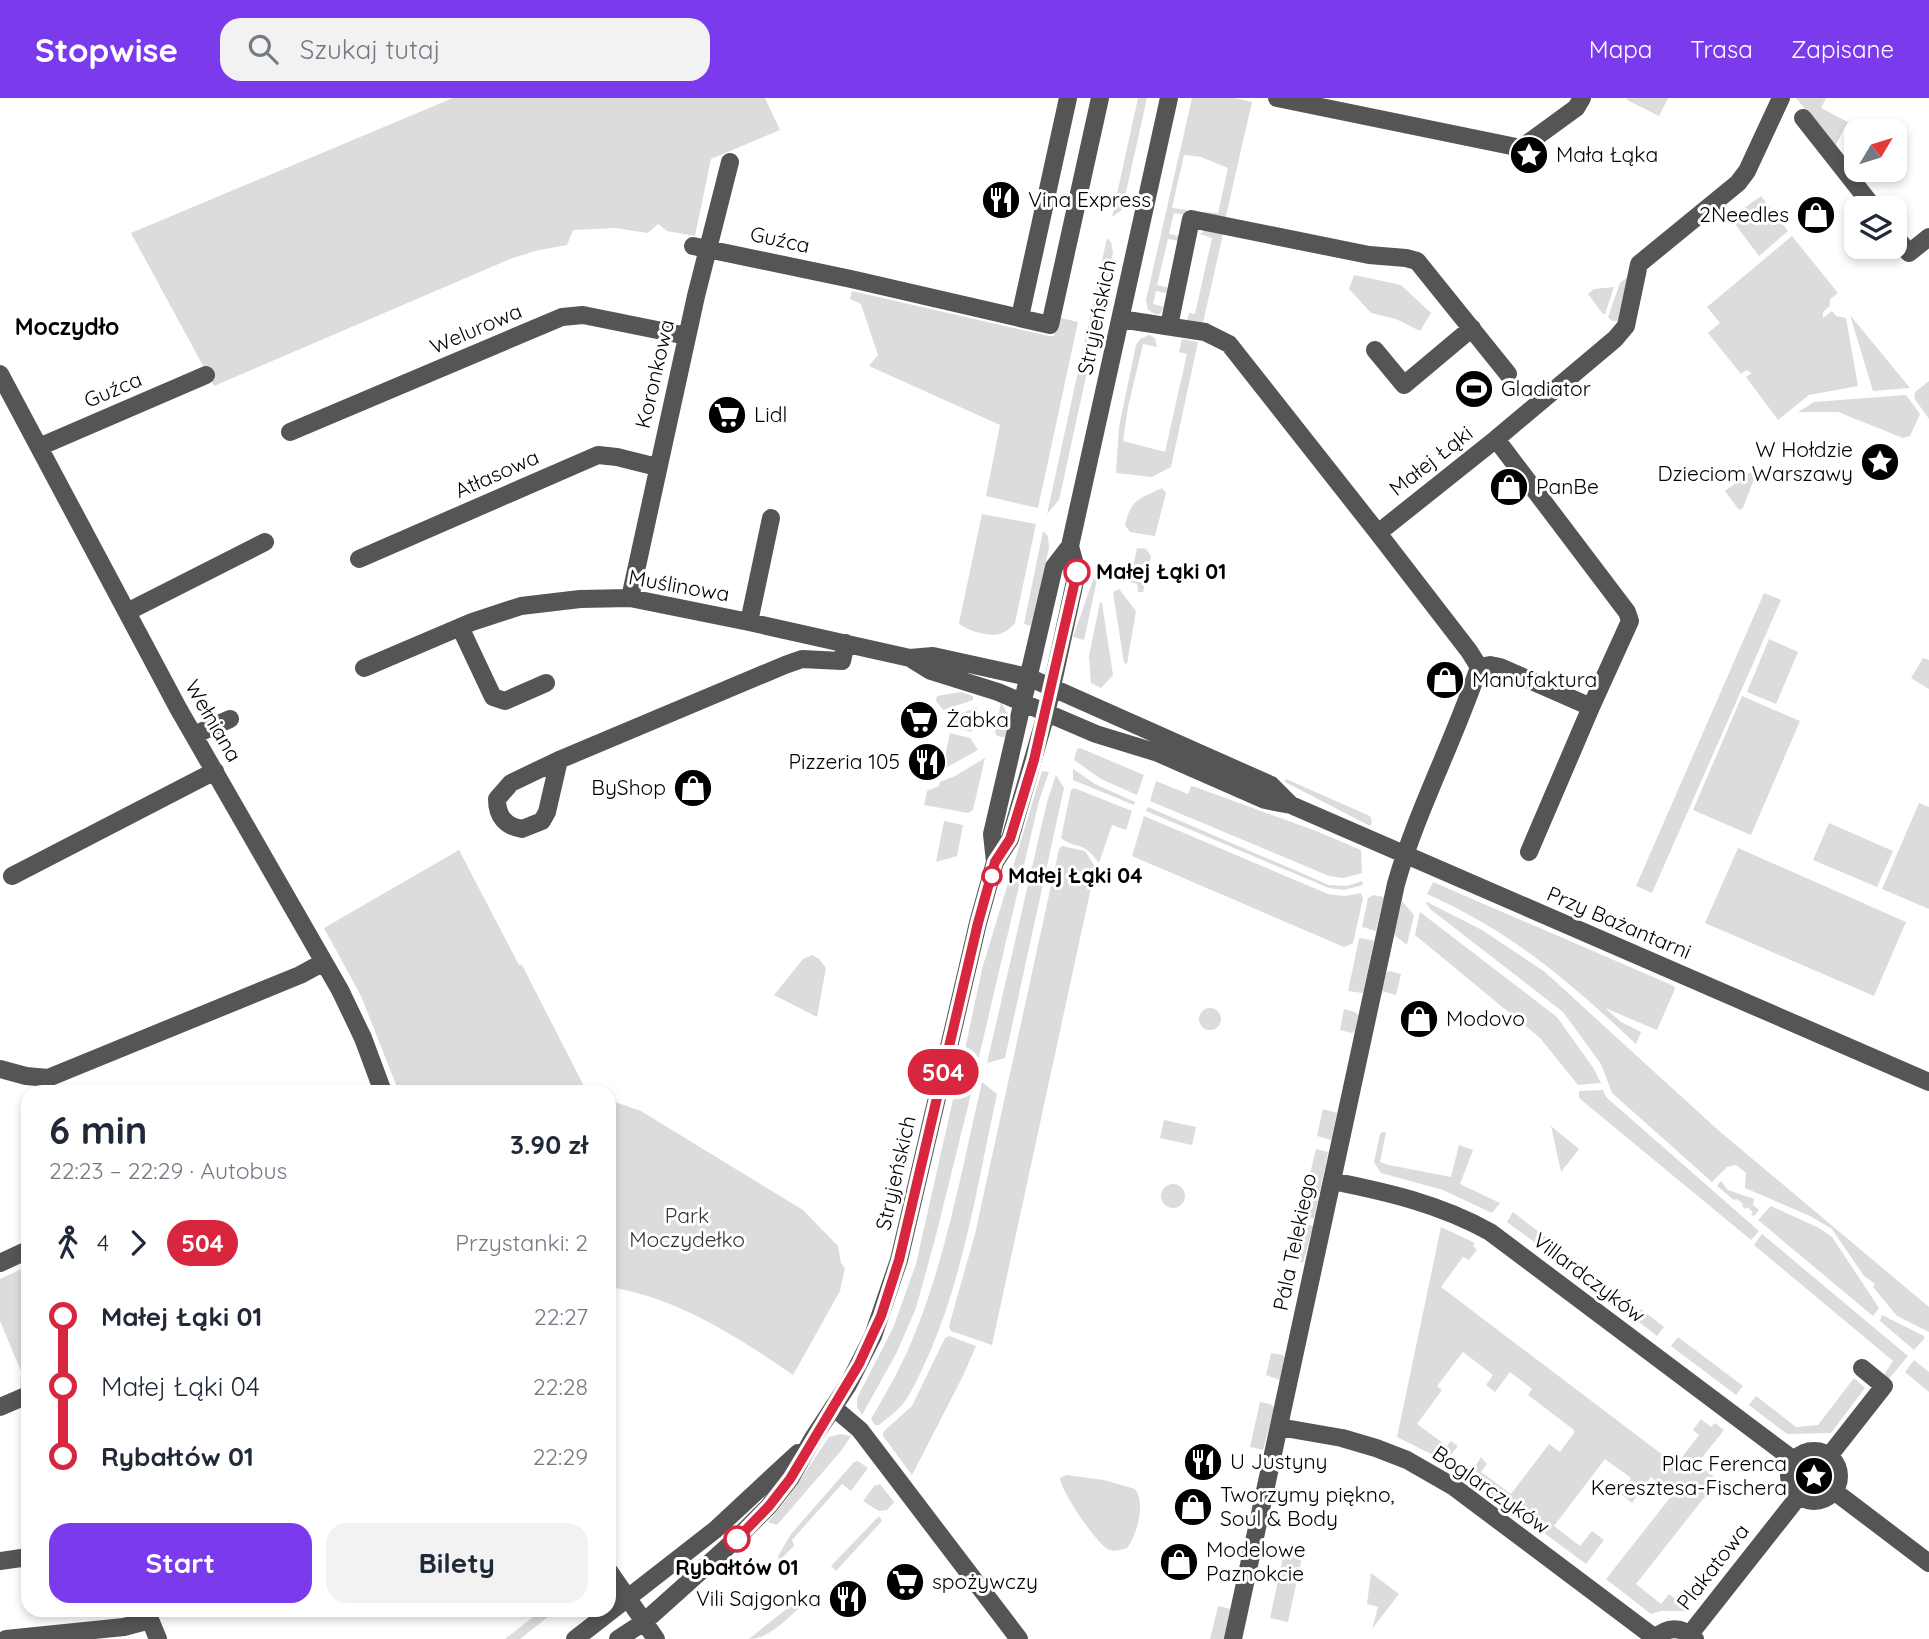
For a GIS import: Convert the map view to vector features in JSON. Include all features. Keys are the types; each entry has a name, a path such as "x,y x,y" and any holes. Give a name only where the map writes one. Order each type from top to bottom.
{"street":[{"path":"1020,317 1068,98"},
{"name":"Guźca","path":"700,247 1050,325 1100,98"},
{"name":"Stryjeńskich","path":"995,862 992,834 1054,567 1070,546 1169,98"},
{"path":"1277,98 1345,105 1521,148 1576,108 1582,98"},
{"name":"Małej Łąki","path":"1378,533 1615,339 1626,326 1639,264 1738,183 1781,98"},
{"path":"1803,118 1865,196"},
{"name":"Koronkowa","path":"629,598 687,336 700,247 730,162"},
{"path":"1169,326 1191,219 1368,255 1417,261 1508,374"},
{"path":"1907,251 1909,253 1929,237"},
{"name":"Welurowa","path":"290,432 562,317 583,315 687,336"},
{"path":"1120,319 1212,334 1229,344 1378,533 1479,667 1500,667 1591,707"},
{"path":"1374,350 1404,385 1472,328"},
{"name":"Wełniana","path":"0,374 194,735 324,962 363,1038 380,1085"},
{"name":"Guźca","path":"39,447 206,375"},
{"path":"1496,439 1627,612 1630,621 1529,852"},
{"name":"Atłasowa","path":"359,559 598,455 606,454 657,467"},
{"path":"749,622 771,518"},
{"path":"127,612 265,542"},
{"name":"Stryjeńskich","path":"621,1638 644,1622 737,1539 769,1506 790,1479 873,1336 899,1260 964,977 995,862 1010,839 1046,714 1077,572 1070,546"},
{"name":"Muślinowa","path":"364,668 460,627 521,606 580,598 629,598 909,658 931,671 1023,702"},
{"path":"460,627 493,697 505,701 546,683"},
{"path":"559,760 802,659 842,662 846,643"},
{"name":"Muślinowa","path":"909,658 933,656 1028,677"},
{"name":"Pála Telekiego","path":"1233,1639 1404,855 1479,667"},
{"name":"Przy Bażantarni","path":"1028,677 1271,785 1292,805"},
{"name":"Przy Bażantarni","path":"1023,702 1096,734 1158,753 1265,800 1292,805 1404,855 1927,1075"},
{"path":"194,735 230,719"},
{"path":"12,876 215,771"},
{"path":"0,1069 48,1078 300,975 324,962"},
{"name":"Villardczyków","path":"1332,1181 1433,1206 1490,1232 1795,1461"},
{"path":"0,1263 21,1253"},
{"path":"1829,1456 1884,1387 1862,1368"},
{"path":"0,1406 21,1398"},
{"path":"833,1407 860,1430 1018,1639"},
{"name":"Boglarczyków","path":"1279,1427 1342,1438 1407,1460 1454,1487 1655,1638"},
{"name":"Stryjeńskich","path":"616,1606 747,1502 813,1438"},
{"path":"1815,1451 1829,1456 1838,1470 1839,1478 1834,1491 1820,1500 1798,1496 1793,1490 1789,1475 1795,1461 1808,1452 1815,1451"},
{"path":"1834,1491 1929,1563"},
{"name":"Plakatowa","path":"1692,1636 1798,1496"},
{"path":"0,1562 21,1558"},
{"path":"616,1581 656,1639"},
{"path":"6,1639 124,1627 144,1617"},
{"path":"149,1617 158,1639"},
{"name":"Stryjeńskich","path":"575,1639 600,1617"},
{"path":"607,1617 621,1638"},
{"path":"1655,1638 1676,1628 1692,1636"}],"green space":[{"path":"453,98 765,98 780,130 711,159 695,236 667,231 658,224 648,233 615,228 573,230 567,245 510,259 214,386 131,233"},
{"path":"1138,98 1147,98 1122,210 1112,217"},
{"path":"1192,98 1234,98 1252,102 1225,220 1203,216 1204,212 1218,213 1228,168 1201,157 1184,155 1172,208 1187,210 1186,215 1174,213 1169,234 1179,236 1178,241 1168,239 1157,285 1169,288 1167,293 1156,291 1153,304 1164,307 1160,314 1155,314 1148,310 1146,300"},
{"path":"1668,98 1659,116 1627,100"},
{"path":"1796,98 1826,98 1821,108 1844,120 1844,129 1835,146"},
{"path":"1761,196 1788,231 1759,256 1735,224 1743,209"},
{"path":"1205,230 1223,234 1203,323 1187,320 1189,313 1195,314 1212,238 1200,234"},
{"path":"1792,236 1838,293 1830,299 1830,306 1823,312 1823,318 1832,311 1836,316 1846,318 1858,386 1809,395 1778,420 1746,377 1752,373 1746,370 1741,374 1708,333 1720,323 1707,307"},
{"path":"1107,238 1111,242 1113,253 1059,500 1047,514"},
{"path":"1354,275 1401,285 1431,313 1420,331 1396,319 1371,313 1349,289"},
{"path":"1629,276 1621,321 1612,321 1608,317 1620,283"},
{"path":"1614,287 1603,314 1588,294 1594,289"},
{"path":"852,291 1049,336 1054,336 1057,317 1078,322 1038,508 986,496 1000,425 869,366 878,355 861,304 850,299"},
{"path":"1850,315 1910,388 1873,391"},
{"path":"1149,335 1155,338 1157,347 1143,344 1123,441 1165,452 1187,354 1179,352 1182,339 1198,342 1171,467 1152,477 1116,473 1119,427 1136,345 1140,339"},
{"path":"1929,381 1929,419 1914,398 1915,392"},
{"path":"1906,395 1920,414 1910,436 1903,438 1838,412 1798,412 1814,402"},
{"path":"1752,471 1756,474 1743,508 1739,510 1725,491"},
{"path":"1162,488 1166,493 1155,536 1130,532 1125,525 1133,505"},
{"path":"982,514 1036,524 1015,623 996,635 972,631 959,623"},
{"path":"1043,531 1048,536 1049,548 1031,626 1024,624"},
{"path":"1137,548 1146,549 1151,556 1143,592 1138,592 1137,584 1130,582"},
{"path":"1095,574 1098,575 1084,640 1073,637"},
{"path":"1119,589 1136,611 1127,664 1124,663 1113,592"},
{"path":"1764,593 1781,600 1652,893 1636,886"},
{"path":"1100,602 1113,675 1101,688 1091,683 1089,656"},
{"path":"1769,639 1798,652 1776,704 1747,692"},
{"path":"1923,658 1929,660 1929,689 1911,678"},
{"path":"960,692 973,696 973,700 943,710 936,701 937,696"},
{"path":"1742,696 1800,721 1751,835 1693,810"},
{"path":"1001,702 1009,717 1007,738 997,736 995,732"},
{"path":"977,707 972,732 951,727 953,717"},
{"path":"950,733 970,738 978,750 942,770"},
{"path":"1077,749 1144,775 1137,795 1101,779 1074,760"},
{"path":"985,758 973,810 968,813 924,805 927,791"},
{"path":"1073,769 1095,784 1135,802 1134,805 1073,780"},
{"path":"1042,771 1049,772 1039,801 978,1061 975,1063 963,1059 982,969"},
{"path":"1056,775 1064,788 1005,1058 987,1063 1047,802"},
{"path":"1286,779 1370,816 1370,826 1285,782"},
{"path":"1156,781 1188,794 1191,786 1195,787 1361,850 1362,873 1343,878 1329,876 1150,801"},
{"path":"1074,788 1132,811 1126,830 1112,825 1099,863 1084,848 1061,838 1071,790"},
{"path":"1919,803 1929,807 1929,909 1882,889"},
{"path":"1148,807 1329,885 1347,886 1362,881 1363,885 1344,890 1329,888 1146,811"},
{"path":"1144,816 1328,894 1345,896 1361,893 1363,899 1353,943 1344,947 1132,856"},
{"path":"944,821 963,825 957,856 936,862"},
{"path":"1829,823 1893,851 1877,887 1813,860"},
{"path":"1062,846 1085,851 1095,867 1111,872 1094,874 992,1345 951,1331 949,1326 975,1234 1059,849"},
{"path":"1738,848 1906,922 1874,996 1705,923"},
{"path":"459,850 583,1085 396,1085 361,996 324,928"},
{"path":"1433,882 1674,986 1657,1030 1605,1008 1621,1022 1641,1032 1636,1044 1562,979 1513,942 1487,925 1427,894"},
{"path":"1374,895 1384,897 1376,931 1362,927 1368,898"},
{"path":"1402,901 1414,915 1407,945 1394,935"},
{"path":"1425,901 1482,930 1545,972 1718,1130 1929,1307 1929,1332 1897,1316 1873,1287 1875,1284 1864,1276 1832,1229 1810,1216 1745,1188 1746,1173 1736,1165 1727,1167 1712,1182 1612,1093 1601,1064 1563,1012 1430,909"},
{"path":"1420,912 1557,1017 1601,1083 1578,1085 1540,1038 1415,935"},
{"path":"1361,938 1374,941 1363,993 1348,991"},
{"path":"812,955 826,968 817,1017 774,995 803,959"},
{"path":"1389,971 1401,974 1396,995 1382,991 1386,973"},
{"path":"1210,1008 1220,1015 1221,1019 1214,1029 1210,1030 1200,1023 1199,1019 1206,1009"},
{"path":"1344,1009 1358,1015 1355,1031 1352,1033 1340,1030"},
{"path":"959,1073 975,1078 916,1308 897,1352 862,1415 857,1407 857,1398 893,1328 916,1264"},
{"path":"982,1082 997,1094 970,1225 953,1289 930,1352 911,1392 897,1410 879,1425 875,1425 871,1419 907,1352 938,1268"},
{"path":"1603,1090 1606,1097 1759,1231 1751,1240 1579,1098 1579,1091"},
{"name":"Park Moczydełko","path":"616,1102 641,1111 803,1210 838,1246 841,1263 845,1268 840,1291 793,1375 706,1320 634,1292 616,1288"},
{"path":"1323,1109 1337,1113 1331,1140 1317,1136"},
{"path":"1164,1120 1196,1127 1192,1145 1160,1138"},
{"path":"1551,1126 1579,1149 1561,1172"},
{"path":"1386,1132 1380,1162 1389,1165 1451,1177 1459,1145 1473,1150 1460,1184 1500,1203 1492,1213 1443,1190 1381,1173 1374,1162 1380,1134"},
{"path":"1316,1149 1328,1152 1314,1219 1300,1214"},
{"path":"1721,1181 1728,1190 1754,1199 1753,1205 1759,1210 1754,1216 1747,1207 1745,1209 1737,1199 1734,1200 1717,1186"},
{"path":"1173,1184 1181,1188 1185,1196 1181,1204 1173,1208 1165,1204 1161,1196 1165,1188"},
{"path":"1771,1206 1819,1228 1832,1237 1879,1308 1873,1316 1758,1220"},
{"path":"1513,1212 1564,1251 1557,1259 1507,1222"},
{"path":"1300,1223 1313,1226 1303,1263 1291,1260"},
{"path":"1441,1227 1475,1243 1473,1246 1477,1250 1469,1260 1463,1257 1441,1287 1676,1465 1699,1435 1693,1430 1701,1419 1711,1427 1715,1423 1724,1430 1697,1464 1718,1480 1636,1584 1661,1604 1669,1594 1688,1608 1685,1611 1661,1611 1651,1614 1606,1579 1673,1494 1651,1477 1632,1503 1620,1493 1631,1478 1605,1459 1554,1526 1580,1546 1592,1531 1604,1540 1586,1564 1470,1478 1481,1457 1487,1464 1481,1472 1511,1494 1549,1444 1560,1452 1574,1433 1574,1430 1528,1395 1532,1389 1510,1372 1495,1392 1486,1385 1493,1375 1463,1352 1437,1386 1442,1390 1417,1424 1447,1446 1451,1441 1458,1446 1449,1457 1444,1454 1441,1459 1397,1437"},
{"path":"1762,1234 1908,1356 1888,1380 1883,1376 1893,1361 1754,1245"},
{"path":"21,1269 21,1371 0,1321 0,1279"},
{"path":"1641,1309 1664,1327 1657,1336 1634,1318"},
{"path":"1882,1315 1924,1336 1924,1339 1914,1350 1880,1321"},
{"path":"949,1336 976,1346 912,1475 883,1436 883,1432 912,1406 945,1338"},
{"path":"1678,1337 1743,1386 1736,1395 1671,1346"},
{"path":"1271,1353 1283,1355 1285,1358 1280,1380 1266,1375"},
{"path":"1914,1360 1929,1372 1929,1392 1905,1372"},
{"path":"1854,1378 1865,1388 1831,1433 1787,1434 1749,1405 1756,1396 1796,1427 1818,1425"},
{"path":"1260,1402 1271,1404 1274,1408 1263,1450 1250,1447"},
{"path":"841,1434 851,1436 841,1451 777,1525 768,1522 829,1437"},
{"path":"858,1461 868,1468 851,1491 842,1484 792,1540 794,1546 779,1561 778,1556 791,1534 854,1462"},
{"path":"1066,1475 1104,1480 1135,1489 1140,1502 1139,1519 1127,1548 1108,1550 1094,1535 1062,1485 1060,1478"},
{"path":"880,1484 894,1502 887,1510 879,1511 863,1501 874,1486"},
{"path":"879,1516 882,1521 836,1571 831,1566"},
{"path":"1285,1548 1303,1552 1288,1622 1270,1618"},
{"path":"1371,1573 1399,1594 1372,1629 1378,1607 1367,1604"},
{"path":"799,1599 804,1604 778,1626 764,1635 749,1639"},
{"path":"1218,1606 1231,1609 1224,1639 1210,1639"},
{"path":"533,1617 548,1617 520,1639 505,1639"}],"bus line":[{"name":"504","path":"737,1539 769,1506 790,1479 848,1385 881,1316 899,1260 978,923 995,862 1010,839 1034,760 1077,572"}],"place":[{"name":"Mała Łąka","path":"1529,155"},
{"name":"Vina Express","path":"1001,200"},
{"name":"2Needles","path":"1816,215"},
{"name":"Gladiator","path":"1474,389"},
{"name":"Lidl","path":"727,415"},
{"name":"W Hołdzie Dzieciom Warszawy","path":"1880,462"},
{"name":"PanBe","path":"1509,487"},
{"name":"Małej Łąki 01","path":"1077,572"},
{"name":"Manufaktura","path":"1445,680"},
{"name":"Żabka","path":"919,720"},
{"name":"Pizzeria 105","path":"927,762"},
{"name":"ByShop","path":"693,788"},
{"name":"Małej Łąki 04","path":"992,876"},
{"name":"Modovo","path":"1419,1019"},
{"name":"U Justyny","path":"1203,1462"},
{"name":"Plac Ferenca Keresztesa-Fischera","path":"1814,1476"},
{"name":"Tworzymy piękno, Soul & Body","path":"1193,1507"},
{"name":"Rybałtów 01","path":"737,1539"},
{"name":"Modelowe Paznokcie","path":"1179,1562"},
{"name":"spożywczy","path":"905,1582"},
{"name":"Vili Sajgonka","path":"848,1599"}],"district":[{"name":"Moczydło","path":"67,327"}]}
